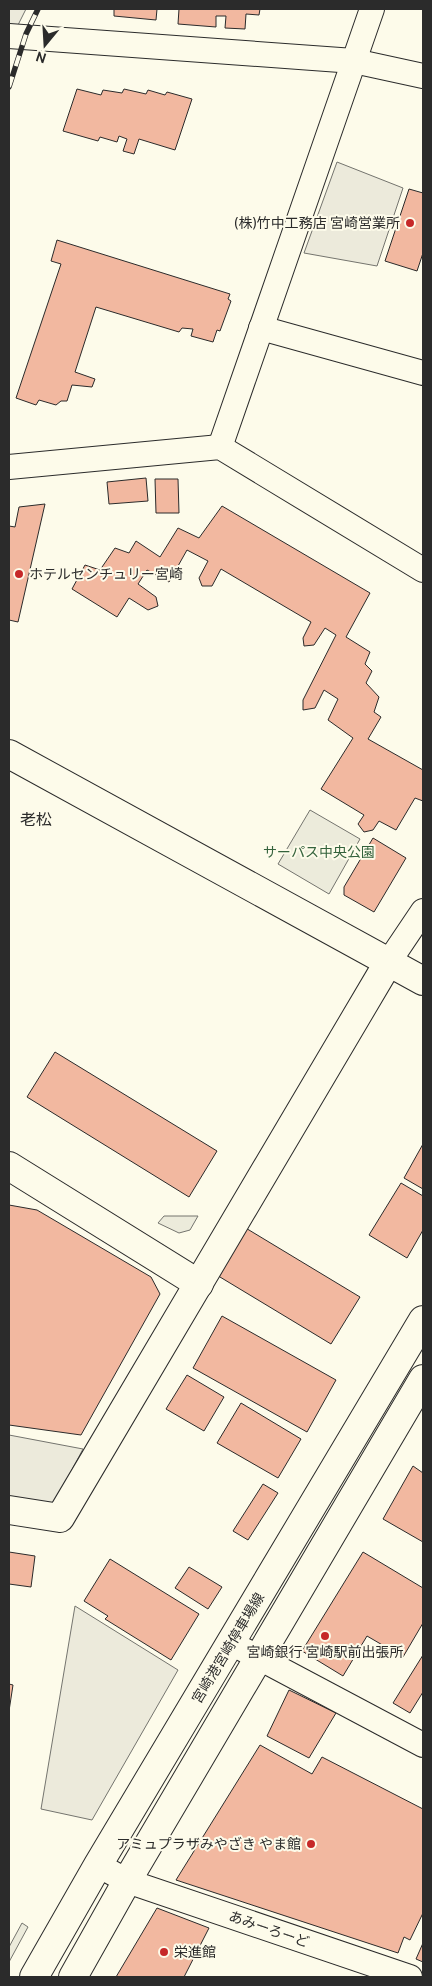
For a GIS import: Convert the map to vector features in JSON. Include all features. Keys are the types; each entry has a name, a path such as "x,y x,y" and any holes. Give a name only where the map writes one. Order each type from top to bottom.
{"main road":[{"path":"9,754 423,981"},
{"path":"9,1510 60,1518 388,963"},
{"path":"9,1166 198,1284"},
{"name":"宮崎港宮崎停車場線","path":"34,1977 98,1865 423,1320"},
{"path":"73,1977 127,1880 260,1658 423,1379"}],"street":[{"path":"220,447 372,9"},
{"path":"9,36 354,61 423,76"},
{"path":"261,328 423,372"},
{"path":"9,467 220,447 423,570"},
{"path":"388,963 423,911"},
{"path":"231,1643 423,1745"},
{"name":"あみーろーど","path":"98,1865 127,1880 410,1977"}],"green space":[{"name":"サーパス中央公園","path":"310,810 360,839 329,894 278,864"},
{"path":"164,1216 198,1216 190,1230 179,1233 158,1223"},
{"path":"22,1923 28,1927 9,1962 9,1947"}],"shaded area":[{"path":"9,9 26,9 17,27 9,26"},
{"path":"337,162 403,188 377,266 304,253"},
{"path":"9,1435 83,1449 52,1507 9,1501"},
{"path":"75,1606 178,1670 92,1820 41,1809"}],"building":[{"path":"114,9 157,9 156,20 114,16"},
{"path":"179,9 260,9 259,15 246,14 245,29 225,28 226,16 216,16 216,27 178,24"},
{"path":"77,89 101,95 103,90 122,93 124,89 146,94 148,90 165,95 167,92 192,99 175,150 139,139 134,154 123,151 127,139 119,136 117,142 100,137 98,141 63,131"},
{"name":"(株)竹中工務店 宮崎営業所","path":"409,189 423,193 423,253 417,271 385,261"},
{"path":"57,240 230,294 228,299 231,301 220,331 217,330 213,342 191,336 193,329 182,328 179,332 96,307 75,372 95,379 92,387 72,385 67,401 61,401 56,405 39,400 36,405 16,398 61,264 51,261"},
{"path":"146,478 148,501 109,504 107,482"},
{"path":"155,479 178,479 179,513 156,513"},
{"name":"ホテルセンチュリー宮崎","path":"45,504 18,622 9,620 9,526 15,527 19,507"},
{"path":"222,506 370,593 346,637 370,652 365,664 372,671 366,683 379,697 374,712 381,717 368,739 423,770 423,801 415,798 396,830 379,821 373,830 364,832 358,824 364,815 321,789 353,738 328,720 338,699 324,690 315,708 303,710 303,700 336,635 325,628 314,645 304,646 303,638 311,622 221,569 212,586 202,586 199,578 208,561 187,550 169,582 147,570 138,584 156,597 158,606 148,610 129,598 117,617 72,589 85,565 100,570 115,548 129,553 136,541 160,557 178,528 199,538"},
{"path":"373,838 406,858 374,912 344,895 344,887"},
{"path":"55,1052 217,1151 189,1197 27,1097"},
{"path":"423,1144 423,1189 404,1178"},
{"path":"401,1183 423,1196 423,1230 407,1258 369,1235"},
{"path":"9,1205 37,1210 151,1277 160,1294 81,1435 9,1425"},
{"path":"244,1227 360,1297 331,1344 215,1274"},
{"path":"222,1316 336,1380 307,1432 193,1368"},
{"path":"187,1375 224,1397 204,1431 166,1409"},
{"path":"241,1403 301,1439 278,1478 217,1443"},
{"path":"413,1466 423,1473 423,1542 383,1519"},
{"path":"263,1484 278,1493 248,1540 233,1531"},
{"path":"9,1552 35,1556 31,1587 9,1584"},
{"path":"363,1552 423,1588 423,1623 403,1657 367,1636 343,1676 302,1651"},
{"path":"110,1559 199,1614 171,1660 105,1619 108,1616 84,1601"},
{"path":"189,1567 222,1587 208,1609 175,1588"},
{"path":"423,1655 423,1692 410,1713 393,1703"},
{"path":"9,1684 13,1685 9,1711"},
{"path":"289,1690 336,1713 309,1758 267,1736"},
{"name":"アミュプラザみやざき やま館","path":"260,1745 312,1774 322,1757 423,1809 423,1913 410,1940 404,1937 398,1953 176,1880"},
{"name":"栄進館","path":"157,1908 209,1928 184,1977 116,1977"},
{"path":"423,1943 423,1962 416,1959"}],"railway":[{"path":"9,87 26,34 38,9"}],"place":[{"name":"(株)竹中工務店 宮崎営業所","path":"410,223"},
{"name":"ホテルセンチュリー宮崎","path":"19,574"},
{"name":"宮崎銀行 宮崎駅前出張所","path":"325,1636"},
{"name":"アミュプラザみやざき やま館","path":"311,1844"},
{"name":"栄進館","path":"164,1952"}],"district":[{"name":"老松","path":"36,819"}]}
